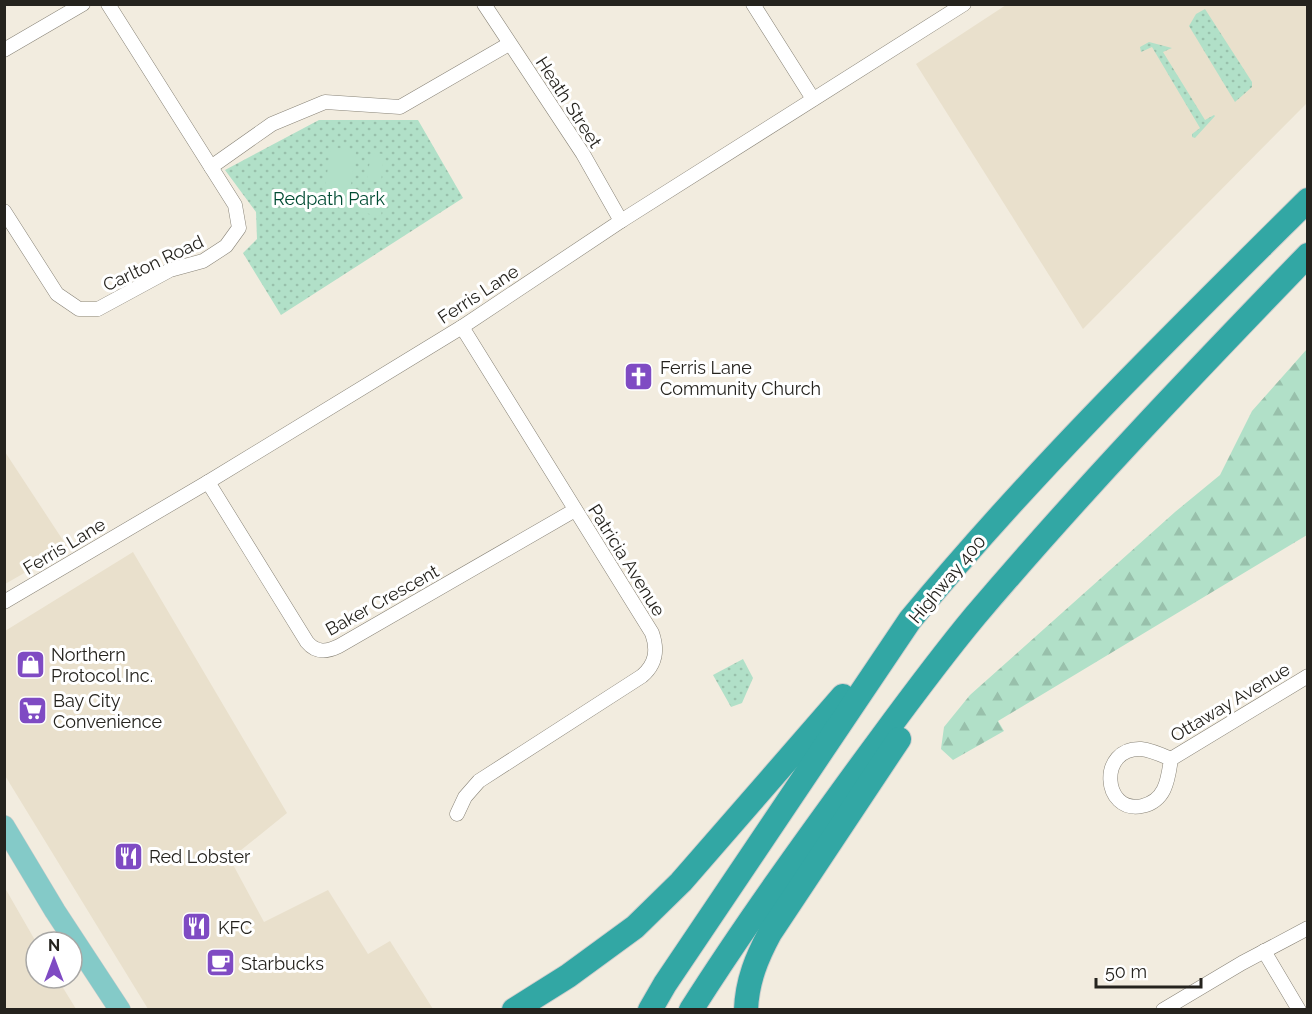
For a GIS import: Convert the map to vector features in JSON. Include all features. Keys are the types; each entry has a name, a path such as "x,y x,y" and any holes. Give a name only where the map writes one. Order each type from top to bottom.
{"highway":[{"name":"Highway 400","path":"650,1010 665,984 910,620 953,568 1126,380 1308,200"},
{"path":"691,1010 783,872 927,676 975,617 1080,495 1308,255"},
{"path":"514,1010 568,976 635,927 681,882 910,620"},
{"path":"746,1010 750,977 758,955 788,903 897,744 927,676"}],"main road":[{"path":"4,826 120,1010"}],"street":[{"path":"4,50 82,4"},
{"name":"Carlton Road","path":"4,211 57,294 79,309 98,309 170,270 203,261 226,246 239,228 235,205 108,4"},
{"name":"Heath Street","path":"484,4 583,154 621,221"},
{"path":"753,4 813,99"},
{"name":"Ferris Lane","path":"4,602 208,482 462,327 621,221 964,4"},
{"path":"211,167 272,124 325,102 400,107 509,44"},
{"name":"Patricia Avenue","path":"457,814 465,798 478,781 642,676 653,663 656,652 652,633 462,327"},
{"name":"Baker Crescent","path":"208,482 307,642 317,650 330,651 575,510"},
{"name":"Ottaway Avenue","path":"1171,759 1146,750 1128,751 1112,766 1109,777 1111,789 1125,804 1137,807 1150,804 1160,797 1166,787 1171,759 1308,676"},
{"path":"1163,1010 1308,928"},
{"path":"1264,951 1299,1010"}],"shaded area":[{"path":"1006,5 1307,5 1307,103 1083,329 916,64"},
{"path":"5,452 68,548 4,584"},
{"path":"133,552 287,813 230,859 264,922 328,890 368,954 390,941 433,1009 148,1009 4,774 5,631"},
{"path":"5,888 29,930 24,930 24,990 64,990 76,1009 5,1009"}],"green space":[{"path":"1205,9 1252,82 1252,87 1235,102 1189,26 1196,14"},
{"path":"1149,42 1172,48 1163,52 1205,120 1215,116 1195,138 1192,134 1200,128 1152,47 1141,52 1140,47"},
{"name":"Redpath Park","path":"319,120 418,120 463,198 281,315 243,253 257,239 256,212 225,170"},
{"path":"331,147 356,151 348,205 323,201"},
{"path":"371,153 384,154 381,182 367,181"},
{"path":"355,198 383,202 381,216 353,211"},
{"path":"1307,349 1307,535 998,721 1004,731 953,760 941,749 944,727 970,695 1175,512 1220,475 1252,411"},
{"path":"743,659 753,678 742,703 731,707 713,675"}],"place":[{"name":"Ferris Lane Community Church","path":"639,377"},
{"name":"Northern Protocol Inc.","path":"30,664"},
{"name":"Bay City Convenience","path":"32,710"},
{"name":"Red Lobster","path":"128,856"},
{"name":"KFC","path":"197,927"},
{"name":"Starbucks","path":"220,963"}]}
